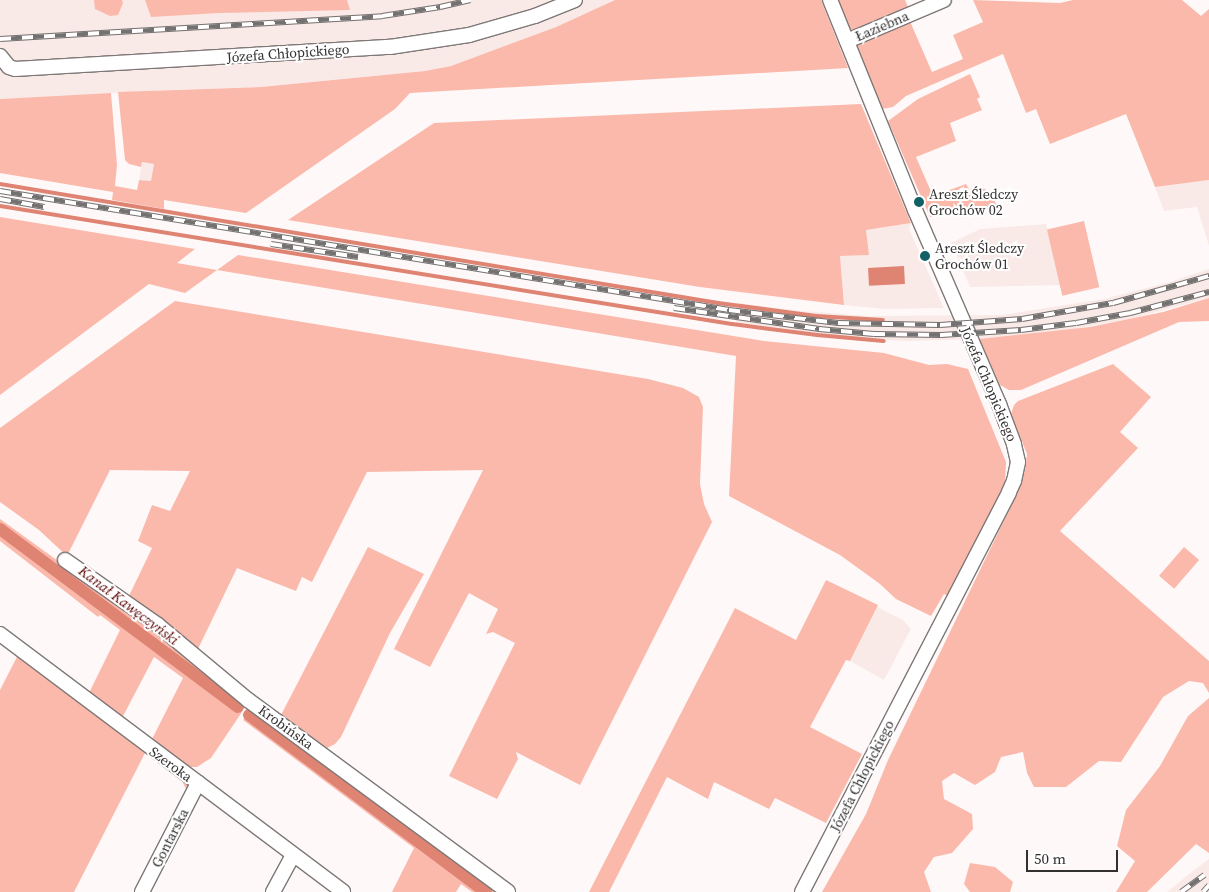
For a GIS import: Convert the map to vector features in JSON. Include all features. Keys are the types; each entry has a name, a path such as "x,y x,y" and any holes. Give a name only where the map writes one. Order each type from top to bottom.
{"street":[{"name":"Józefa Chłopickiego","path":"0,56 9,67 15,69 390,47 469,35 536,16 575,0"},
{"name":"Józefa Chłopickiego","path":"802,892 1014,481 1017,456 999,404 918,217 830,0"},
{"name":"Łaziebna","path":"847,41 914,6 944,0"},
{"name":"Krobińska","path":"65,560 158,626 248,700 508,892"},
{"name":"Szeroka","path":"0,634 343,892"},
{"name":"Gontarska","path":"142,892 198,783"},
{"path":"273,892 293,855"}],"shaded area":[{"path":"0,0 615,0 556,27 451,66 425,71 261,87 0,99"},
{"path":"94,0 122,0 123,3 118,15 110,16 95,9"},
{"path":"145,0 347,0 350,10 219,13 151,17"},
{"path":"615,0 821,0 848,68 410,93 395,109 246,213 164,200 164,209 112,200 113,192 0,173 0,99 111,93 117,165 115,186 137,190 139,180 151,181 154,164 142,162 141,167 129,164 125,160 118,92 261,87 425,71 451,66 556,27"},
{"path":"836,0 905,0 908,7 850,32"},
{"path":"973,0 1060,3 1073,0 1182,0 1201,16 1209,9 1209,180 1155,187 1126,114 1050,144 1036,109 1026,113 1003,54 906,96 893,107 882,109 856,45 909,19 932,72 963,59 953,35 983,22"},
{"path":"970,74 980,97 977,99 982,110 950,123 956,141 916,157 933,196 966,184 969,189 983,188 988,191 999,208 930,217 888,121 918,99"},
{"path":"861,104 911,223 866,230 869,255 840,256 844,305 700,287 288,220 434,123"},
{"path":"142,162 154,164 151,182 139,180"},
{"path":"1209,180 1209,246 1197,207 1164,211 1155,187"},
{"path":"0,217 195,249 177,263 217,270 185,293 149,284 0,395"},
{"path":"1084,221 1099,287 1062,296 1047,230"},
{"path":"911,223 909,229 944,308 884,309 844,305 840,256 869,255 866,230"},
{"path":"1046,224 1062,285 970,287 951,243 980,229"},
{"path":"238,255 764,341 884,353 929,365 947,364 968,369 1006,462 1005,485 950,597 944,594 931,616 896,599 880,584 840,555 729,496 736,356 217,270"},
{"path":"904,266 905,284 869,286 868,268"},
{"path":"1209,269 1209,298 1130,319 1051,333 979,339 909,341 837,338 735,325 738,303 802,311 869,316 1002,315 1104,299 1170,282"},
{"path":"1209,298 1209,321 1179,322 1021,390 1009,390 1000,385 979,339 1090,327 1163,312"},
{"path":"175,301 648,379 683,388 699,397 703,407 700,484 704,504 712,522 580,785 516,752 518,759 497,799 449,776 515,643 493,632 486,634 498,609 469,593 430,667 394,649 483,470 367,472 312,582 302,577 296,591 237,568 197,651 128,598 152,548 138,541 152,505 170,511 190,471 110,470 67,556 39,530 0,502 0,428"},
{"path":"1113,364 1151,397 1120,432 1138,448 1060,531 1209,661 1209,693 1203,683 1189,681 1163,697 1121,762 1099,761 1066,787 1034,787 1027,773 1023,752 1001,757 995,772 975,785 954,773 942,781 944,799 972,814 973,829 952,853 934,857 924,872 931,892 822,892 866,814 888,760 1010,508 1025,470 1027,454 1011,414 1014,405 1018,401"},
{"path":"0,519 159,634 182,654 246,701 242,712 211,758 197,767 189,767 151,741 183,678 154,657 121,720 88,695 120,630 100,615 98,617 0,541"},
{"path":"368,547 424,574 390,633 341,737 335,744 327,748 281,715"},
{"path":"1184,547 1199,560 1174,589 1159,576"},
{"path":"826,580 878,605 850,661 846,660 810,727 862,754 826,823 775,798 769,809 714,782 708,799 667,777 609,892 589,892 735,608 796,640"},
{"path":"877,607 903,620 911,629 884,680 850,661"},
{"path":"19,653 186,780 188,784 187,791 182,781 145,753 74,892 0,892 0,690"},
{"path":"1209,698 1209,853 1196,844 1147,892 1116,892 1135,861 1117,846 1126,810 1160,766 1188,716"},
{"path":"250,711 254,712 500,892 472,892 461,884 456,892 392,892 414,848 243,720"},
{"path":"1209,859 1209,892 1167,892 1198,867"},
{"path":"970,863 995,867 1013,882 1010,892 970,892 964,884"}],"waterway":[{"path":"0,184 718,303 816,316 883,320"},
{"path":"0,206 732,324 884,341"},
{"name":"Kanał Kawęczyński","path":"0,529 238,707"},
{"name":"Kanał Kawęczyński","path":"249,715 486,892"}],"railway":[{"path":"0,39 382,16 440,7 470,0"},
{"path":"0,191 729,310 838,323 940,325 1022,319 1113,303 1209,276"},
{"path":"0,199 44,207"},
{"path":"271,244 358,257"},
{"path":"674,308 819,329 874,334 941,335 1021,330 1076,323 1130,313 1209,292"},
{"path":"1181,892 1204,875"},
{"path":"1203,892 1209,885"}],"place":[{"name":"Areszt Śledczy Grochów 02","path":"919,202"},
{"name":"Areszt Śledczy Grochów 01","path":"925,256"}]}
